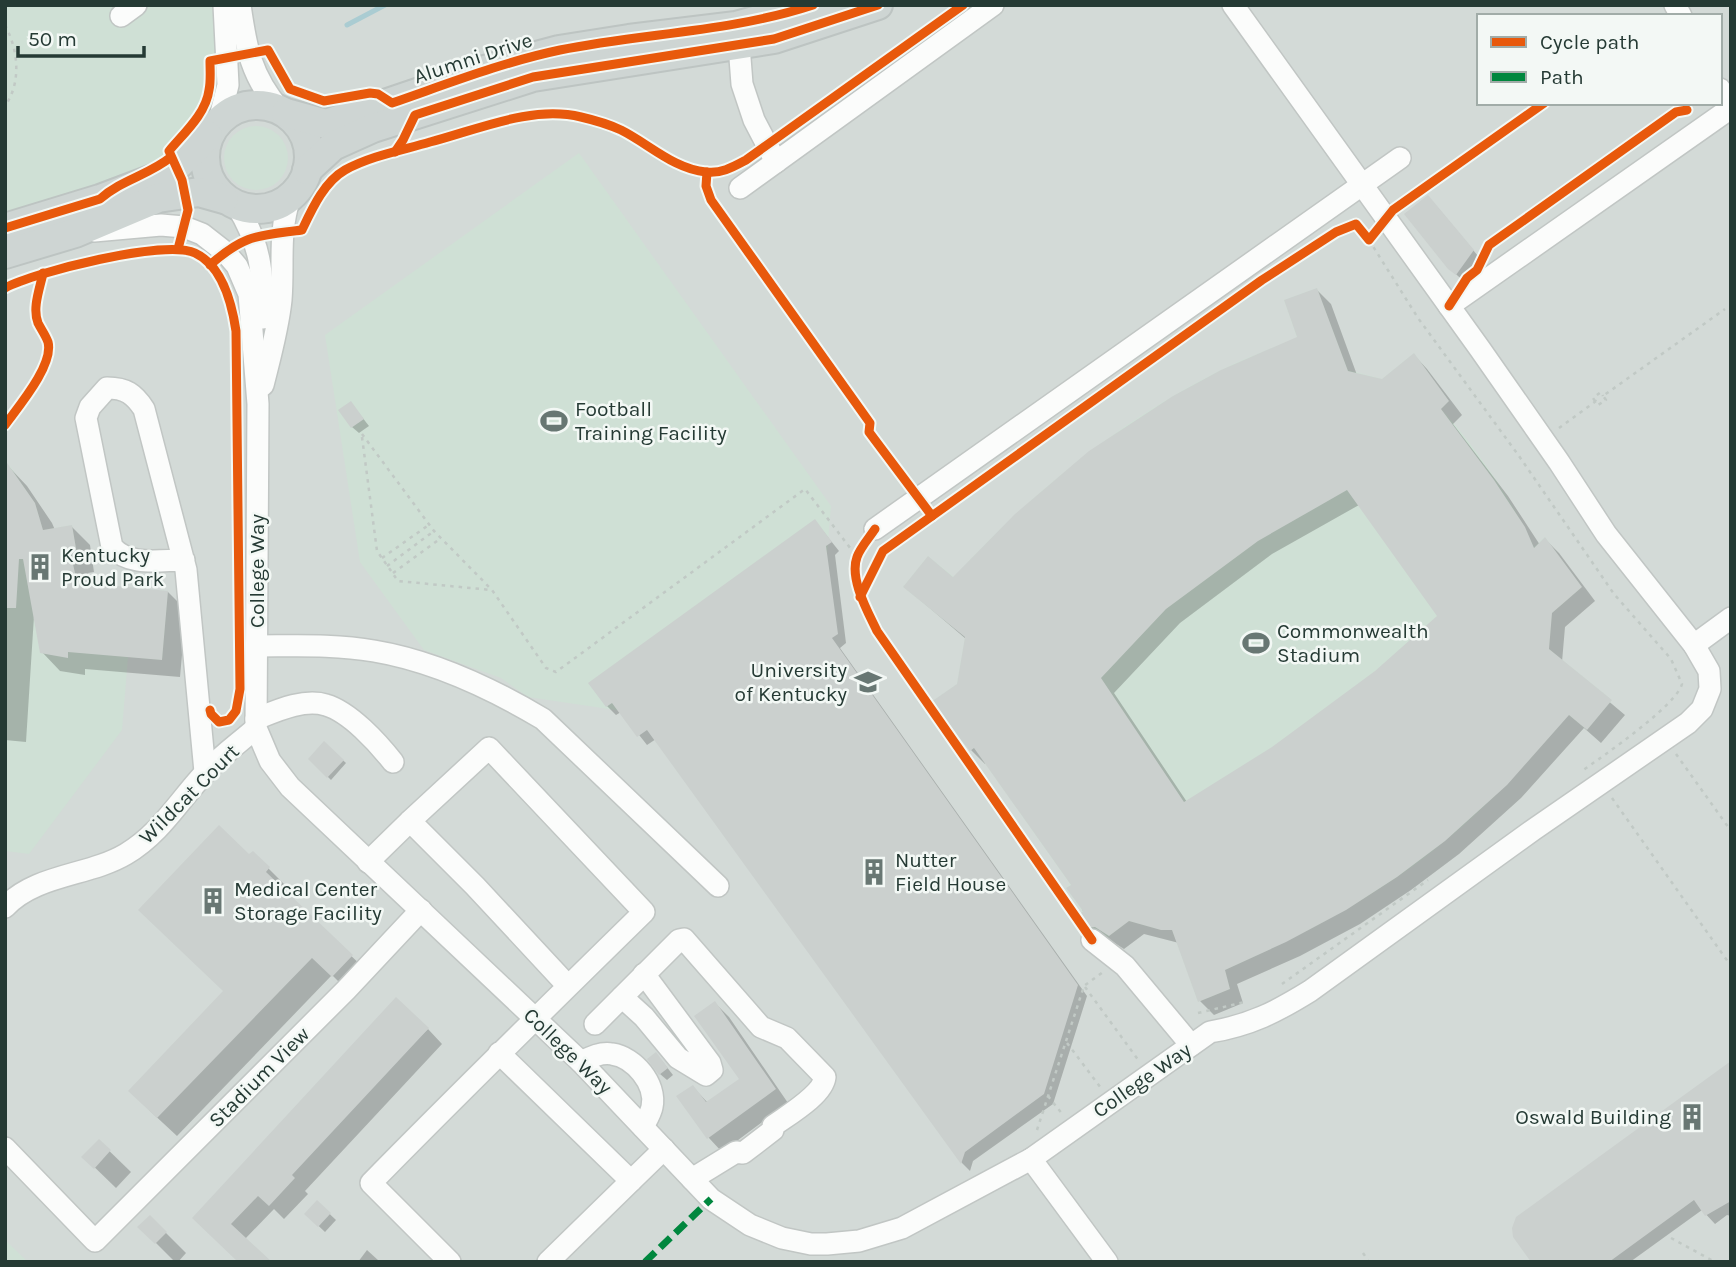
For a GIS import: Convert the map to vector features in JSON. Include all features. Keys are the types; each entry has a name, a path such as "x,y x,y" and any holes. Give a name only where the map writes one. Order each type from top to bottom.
{"main road":[{"name":"Alumni Drive","path":"307,170 333,146 373,128 533,77 738,35 813,5"},
{"name":"Alumni Drive","path":"283,111 326,124 488,69 559,50 629,38 738,35 774,40 878,5"},
{"path":"5,228 100,199 161,176 176,167 214,129 241,107 267,105 283,111 296,122 308,145 307,170 298,190 278,205 251,209 199,192 158,198 75,233 5,254"},
{"path":"214,129 205,150 205,163 215,189 231,202"}],"street":[{"path":"214,129 228,85 223,5"},
{"path":"240,5 248,55 257,78 283,111"},
{"path":"740,188 993,5"},
{"path":"1233,5 1559,462 1606,534 1694,645 1731,618"},
{"path":"738,35 742,84 754,120 776,162"},
{"path":"1449,306 1731,109 1722,93"},
{"path":"874,529 1400,158"},
{"name":"College Way","path":"258,404 276,334 281,299 281,233 290,197"},
{"name":"College Way","path":"231,202 254,237 260,256 263,279 263,383"},
{"name":"College Way","path":"75,233 161,225 184,227 202,234 225,252 237,266 249,294 258,404 256,723 270,761 290,787 581,1062 711,1199 750,1225 782,1238 827,1244 859,1241 902,1228 1031,1159 1210,1032 1271,1015 1310,991 1533,830 1688,723 1702,709 1710,690 1709,671 1694,645"},
{"path":"184,560 132,560 112,547 86,418 97,396 107,388 121,388 134,395 144,410 184,560 190,599 205,772"},
{"path":"256,646 321,645 374,651 429,664 520,705 543,719 718,886"},
{"path":"256,723 277,710 310,703 326,705 343,714 370,736 393,762"},
{"name":"Wildcat Court","path":"5,906 38,885 93,870 127,854 162,826 205,772 256,723"},
{"path":"368,862 489,748 644,912 534,1018 371,1183 450,1262"},
{"path":"410,821 568,986"},
{"name":"Stadium View","path":"5,1148 95,1241 346,990 421,910"},
{"path":"595,1024 678,940 684,939 761,1027 787,1038 825,1077 825,1082 810,1099 773,1126 769,1124 738,1146 736,1152 692,1179"},
{"path":"1092,940 1125,967 1191,1045"},
{"path":"622,997 678,1058 706,1075 712,1070 703,1053 644,974"},
{"path":"499,1053 631,1181"},
{"path":"581,1062 595,1055 611,1054 626,1059 639,1070 652,1089 652,1106 643,1127"},
{"path":"548,1262 664,1149"},
{"path":"1031,1159 1107,1262"}],"path":[{"path":"5,24 12,38 16,61 16,82 5,106"},
{"path":"1387,219 1366,236 1418,318 1514,449 1614,594 1671,659 1679,673 1682,684 1676,697 1579,774"},
{"path":"1552,433 1596,401 1598,405 1606,400 1603,396 1725,309"},
{"path":"492,590 398,581 377,551 362,434 435,531 492,590 546,668 556,671 805,489 857,557"},
{"path":"382,558 430,524"},
{"path":"855,567 857,557 874,529"},
{"path":"387,566 435,531"},
{"path":"393,573 441,537"},
{"path":"1674,751 1731,831"},
{"path":"1611,797 1731,966"},
{"path":"1281,985 1438,873"},
{"path":"1041,1136 1037,1130 1084,985 1118,961"},
{"path":"1084,985 1141,1063"},
{"path":"1198,1013 1247,1001"},
{"path":"1065,1042 1102,1091"},
{"path":"1048,1096 1065,1118"},
{"path":"1671,1238 1716,1262"},
{"path":"1363,1253 1369,1262"}],"shaded area":[{"name":"University of Kentucky","path":"5,5 1731,5 1731,1262 5,1262"}],"green space":[{"path":"5,5 216,5 219,81 213,107 181,146 160,164 5,216"},
{"path":"256,126 268,128 279,135 286,146 286,170 279,181 268,188 256,190 244,188 233,181 226,170 224,158 226,146 233,135 244,128"},
{"name":"Football Training Facility","path":"579,153 831,506 821,624 636,713 528,697 501,678 424,650 360,562 325,335"},
{"name":"Commonwealth Stadium","path":"1317,288 1348,370 1382,379 1414,353 1449,401 1441,409 1467,439 1492,475 1534,547 1545,537 1582,587 1552,613 1549,649 1612,700 1587,730 1540,692 1535,699 1561,724 1476,814 1420,861 1367,897 1283,943 1225,970 1230,989 1198,1002 1172,930 1161,930 1129,921 1099,944 1079,915 1082,911 1066,888 1070,884 974,748 970,751 931,702 957,684 965,637 903,587 928,556 954,577 1013,517 1077,462 1182,391 1226,367 1279,345 1306,364 1284,300"},
{"path":"10,466 35,503 43,530 72,525 77,554 71,556 77,582 168,591 162,660 128,657 122,730 29,854 5,851 5,470"},
{"path":"5,1240 28,1262 5,1262"}],"building":[{"path":"1428,195 1474,250 1456,275 1448,269 1404,214"},
{"name":"Commonwealth Stadium","path":"1317,288 1348,371 1382,379 1414,353 1449,401 1441,409 1494,480 1525,527 1534,548 1545,537 1582,587 1552,613 1549,649 1612,700 1587,730 1569,715 1507,785 1445,841 1397,877 1346,910 1225,970 1230,989 1198,1002 1172,930 1161,930 1129,921 1109,936 1095,927 1088,928 1079,915 1083,911 1066,888 1071,885 974,748 970,751 931,702 957,684 965,637 903,587 928,556 953,577 1015,514 1089,451 1173,396 1221,370 1297,337 1284,300","holes":["1347,490 1437,616 1375,671 1272,747 1184,802 1101,678 1166,609 1258,541"]},
{"path":"351,401 364,419 351,428 338,410"},
{"name":"Kentucky Proud Park","path":"5,460 35,503 43,530 72,525 77,554 71,555 77,582 168,591 162,660 68,652 68,658 40,653 23,559 19,559 16,608 5,608"},
{"name":"Nutter Field House","path":"815,519 832,542 826,546 838,634 832,638 1078,985 1044,1094 965,1152 961,1164 647,730 637,737 612,703 606,707 588,683"},
{"path":"324,741 344,760 327,778 308,759"},
{"path":"219,825 249,854 253,851 270,867 266,872 353,955 332,977 312,958 157,1118 128,1091 223,991 138,910"},
{"path":"396,997 429,1028 292,1175 295,1178 269,1206 258,1196 231,1224 272,1262 238,1262 192,1218"},
{"path":"715,1001 776,1089 707,1139 676,1096 693,1085 706,1102 739,1079 694,1016"},
{"path":"656,1052 668,1068 659,1075 647,1059"},
{"name":"Oswald Building","path":"1731,1061 1731,1201 1705,1216 1694,1200 1609,1262 1531,1262 1513,1237 1512,1228 1516,1217"},
{"path":"99,1139 111,1150 94,1169 81,1157"},
{"path":"317,1200 331,1213 318,1227 304,1214"},
{"path":"150,1215 167,1232 155,1244 137,1227"}],"waterway":[{"path":"347,25 385,5"}],"marked path":[{"path":"645,1262 711,1199"}],"cycle path":[{"path":"178,249 188,210 182,180 169,151 193,123 207,99 210,61 268,50 290,89 324,101 370,93 378,94 392,103 475,74 560,50 719,27 813,5"},
{"path":"395,152 415,115 533,77 774,39 878,5"},
{"path":"210,265 233,247 252,238 302,230 314,205 331,181 355,165 524,116 562,114 591,119 621,130 683,166 706,172 727,169 746,160 963,5"},
{"path":"860,597 883,551 1262,280 1336,232 1356,224 1369,240 1393,210 1541,105"},
{"path":"1449,306 1467,278 1477,270 1489,245 1676,112 1687,110"},
{"path":"5,228 100,199 171,157"},
{"path":"707,172 706,186 711,200 870,423 869,432 932,516"},
{"path":"5,288 70,266 157,250 195,253 213,267 225,287 236,331 240,689 236,711 229,720 219,722 210,710"},
{"path":"5,425 34,385 46,362 48,342 36,317 43,273"},
{"path":"875,529 860,550 855,575 877,631 1092,940"}],"place":[{"name":"Football Training Facility","path":"554,421"},
{"name":"Kentucky Proud Park","path":"40,567"},
{"name":"Commonwealth Stadium","path":"1256,643"},
{"name":"University of Kentucky","path":"868,682"},
{"name":"Nutter Field House","path":"874,872"},
{"name":"Medical Center Storage Facility","path":"213,901"},
{"name":"Oswald Building","path":"1692,1117"}]}
